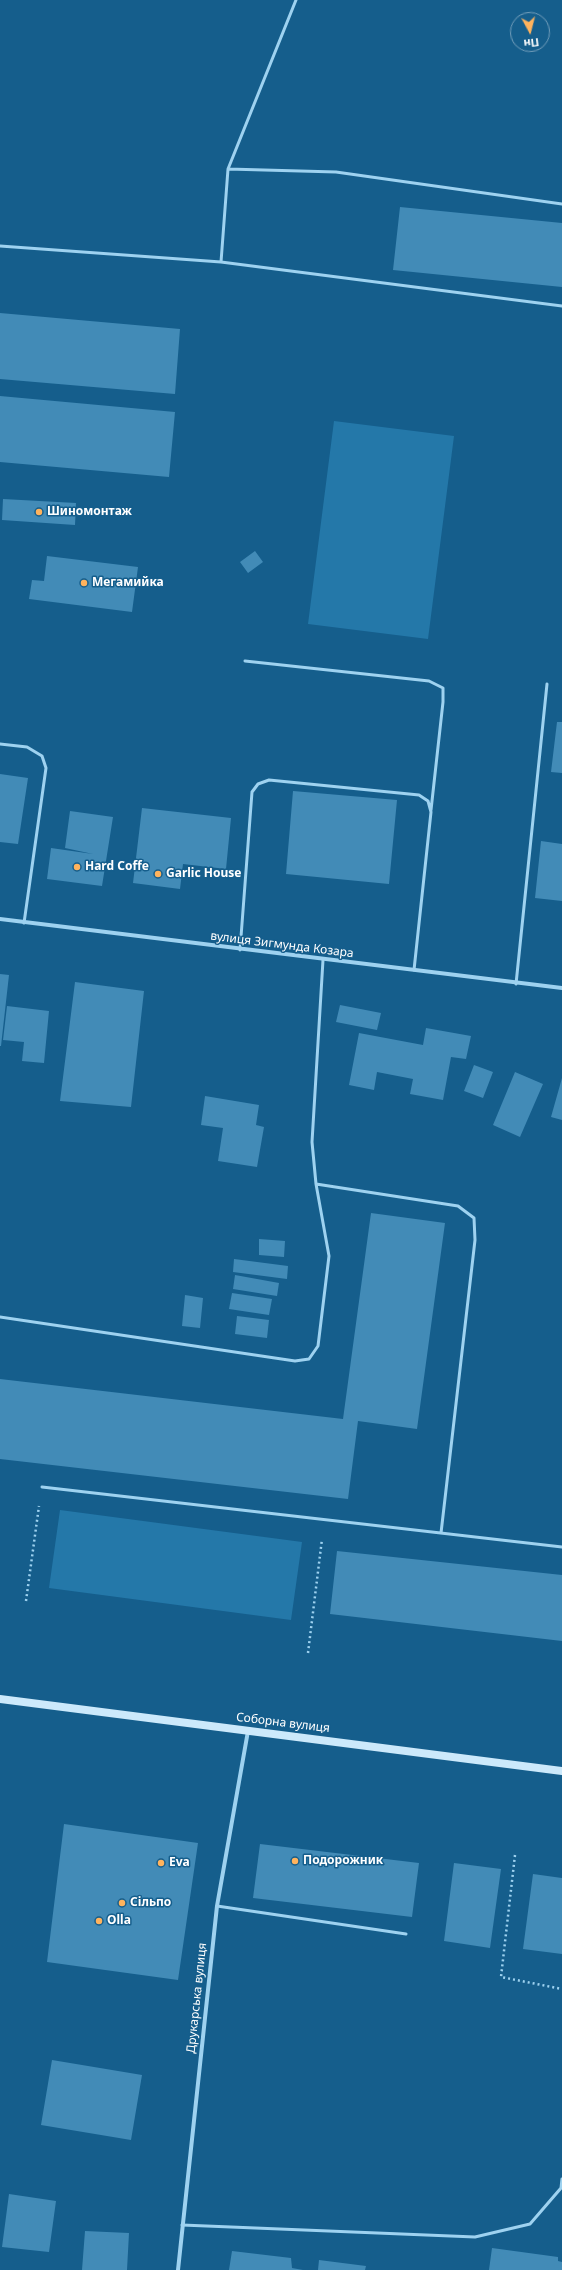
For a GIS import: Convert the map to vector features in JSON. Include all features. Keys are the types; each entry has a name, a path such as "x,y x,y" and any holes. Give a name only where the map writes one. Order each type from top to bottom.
{"main road":[{"name":"Соборна вулиця","path":"0,1699 562,1771"}],"street":[{"name":"вулиця Зигмунда Козара","path":"0,919 516,984 562,988"},
{"name":"Друкарська вулиця","path":"178,2270 217,1906 248,1731"}],"lane":[{"path":"221,262 228,170 296,0"},
{"path":"228,170 336,172 562,204"},
{"path":"0,246 221,262 562,306"},
{"path":"245,661 429,681 442,688 443,702 414,970"},
{"path":"516,984 547,684"},
{"path":"0,744 27,747 42,756 46,768 24,923"},
{"path":"240,950 252,792 258,784 269,780 419,795 428,802 431,812"},
{"path":"0,1317 296,1361 309,1359 318,1346 329,1256 316,1184 312,1142 323,960"},
{"path":"316,1184 458,1206 474,1218 475,1240 441,1533"},
{"path":"42,1487 324,1521 562,1547"},
{"path":"217,1906 406,1934"},
{"path":"182,2225 475,2237 530,2224 561,2188 562,2179"}],"path":[{"path":"26,1601 42,1487"},
{"path":"308,1653 324,1521"},
{"path":"515,1855 501,1977 562,1989"}],"shaded area":[{"path":"334,421 454,436 428,639 308,624"},
{"path":"60,1510 302,1542 291,1620 49,1588"}],"building":[{"path":"400,207 562,223 562,287 393,270"},
{"path":"0,313 180,329 175,394 0,379"},
{"path":"0,396 175,412 169,477 0,462"},
{"name":"Шиномонтаж","path":"3,499 76,503 75,525 2,520"},
{"path":"255,551 263,562 248,573 240,562"},
{"name":"Мегамийка","path":"47,556 138,567 132,612 29,599 32,580 44,581"},
{"path":"557,722 562,722 562,773 551,772"},
{"path":"0,774 28,778 18,844 0,842"},
{"path":"293,791 397,800 389,884 286,874"},
{"path":"142,808 231,818 226,869 183,864 180,889 133,883"},
{"path":"70,811 113,817 102,886 47,879 51,848 93,854 65,848"},
{"path":"541,841 562,844 562,901 535,898"},
{"path":"0,974 9,975 1,1046 0,1046"},
{"path":"75,982 144,991 131,1107 60,1101"},
{"path":"340,1005 381,1013 377,1030 336,1022"},
{"path":"7,1006 49,1011 44,1063 22,1061 24,1042 3,1040"},
{"path":"426,1028 471,1036 466,1059 451,1057 443,1100 410,1094 413,1079 377,1072 374,1090 349,1085 359,1033 423,1045"},
{"path":"474,1065 493,1072 483,1098 464,1091"},
{"path":"515,1072 543,1084 520,1137 493,1125"},
{"path":"562,1078 562,1120 551,1117"},
{"path":"205,1096 259,1105 256,1125 264,1127 257,1167 218,1161 223,1128 201,1125"},
{"path":"371,1213 445,1223 417,1429 358,1421 348,1499 0,1459 0,1379 343,1419"},
{"path":"259,1239 285,1241 284,1257 259,1255"},
{"path":"234,1259 288,1266 287,1279 233,1272"},
{"path":"235,1275 279,1283 277,1296 233,1289"},
{"path":"232,1293 272,1299 269,1315 229,1309"},
{"path":"185,1295 203,1298 200,1328 182,1326"},
{"path":"237,1316 269,1320 267,1338 235,1334"},
{"path":"337,1551 562,1575 562,1641 330,1614"},
{"name":"Сільпо","path":"64,1824 198,1843 178,1980 47,1962"},
{"path":"260,1844 419,1863 412,1917 253,1898"},
{"path":"454,1863 501,1869 490,1948 444,1941"},
{"path":"533,1874 562,1878 562,1954 523,1949"},
{"path":"52,2060 142,2075 131,2140 41,2125"},
{"path":"9,2194 56,2201 49,2252 2,2247"},
{"path":"85,2231 129,2233 127,2270 82,2270"},
{"path":"492,2248 558,2257 558,2261 562,2262 562,2270 489,2270"},
{"path":"232,2251 291,2258 292,2268 303,2270 229,2270"},
{"path":"319,2260 366,2266 365,2270 318,2270"}],"place":[{"name":"Шиномонтаж","path":"39,512"},
{"name":"Мегамийка","path":"84,583"},
{"name":"Hard Coffe","path":"77,867"},
{"name":"Garlic House","path":"158,874"},
{"name":"Подорожник","path":"295,1861"},
{"name":"Eva","path":"161,1863"},
{"name":"Сільпо","path":"122,1903"},
{"name":"Olla","path":"99,1921"}]}
